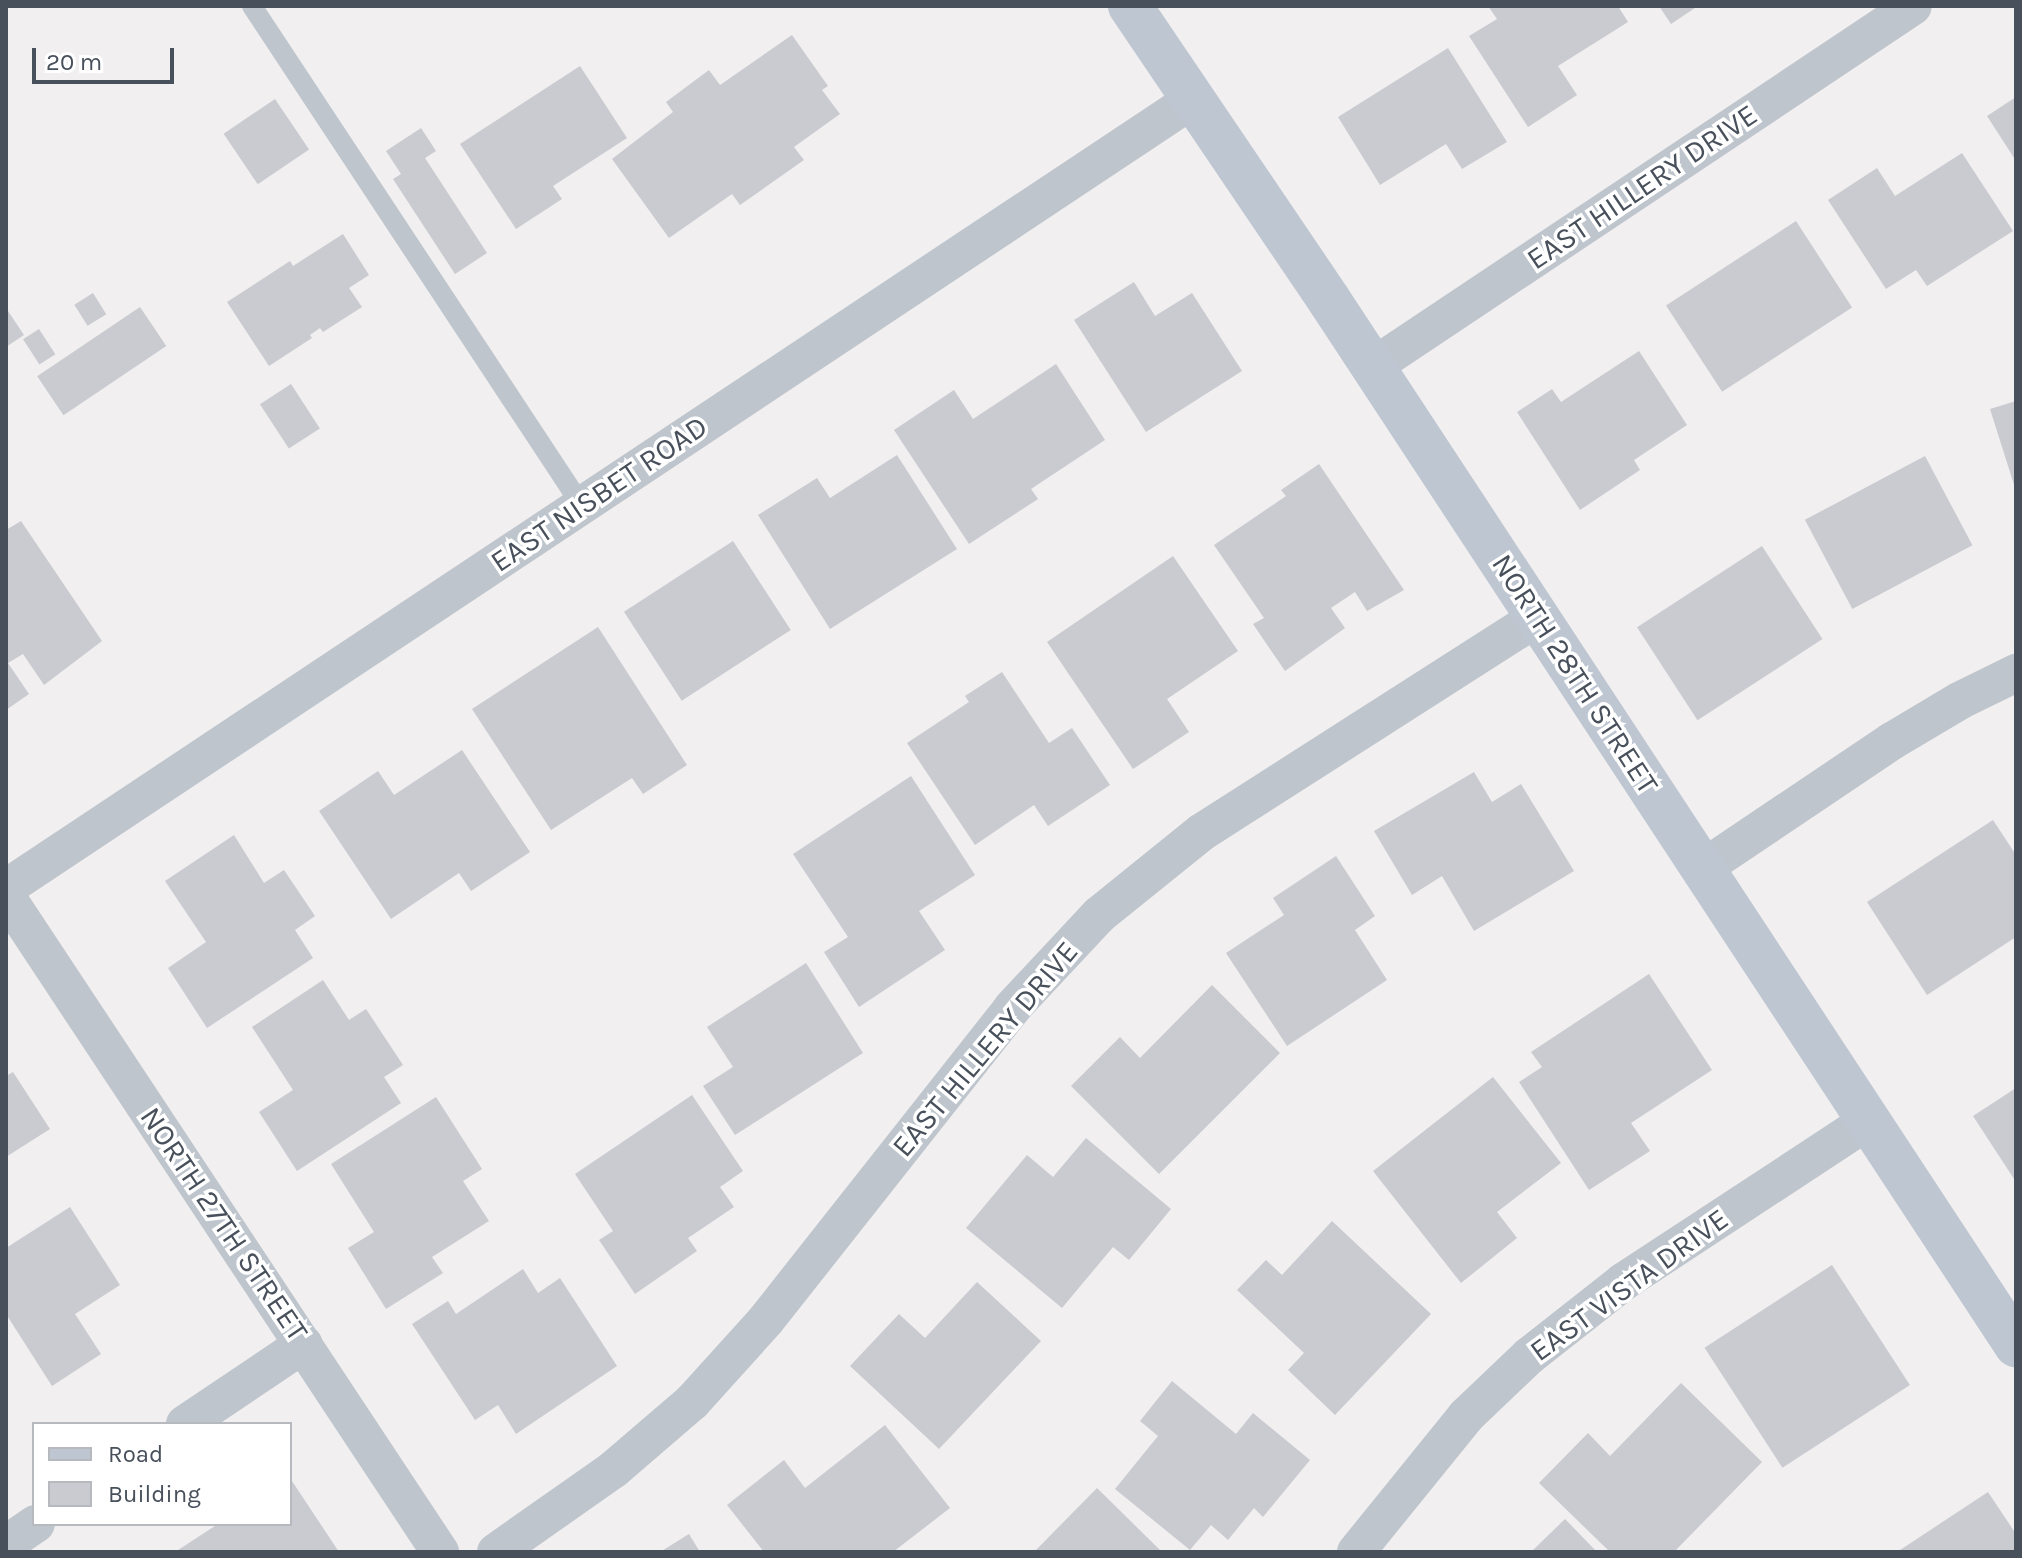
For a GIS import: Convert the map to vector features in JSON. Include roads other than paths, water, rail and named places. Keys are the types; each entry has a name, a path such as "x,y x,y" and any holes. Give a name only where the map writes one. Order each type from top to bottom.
{"street":[{"name":"NORTH 28TH STREET","path":"1130,6 1372,367 2016,1345"},
{"name":"EAST HILLERY DRIVE","path":"1372,367 1913,6"},
{"name":"EAST NISBET ROAD","path":"6,888 1192,100"},
{"name":"EAST HILLERY DRIVE","path":"496,1552 614,1469 692,1402 766,1320 1012,1008 1099,915 1202,832 1537,618"},
{"path":"1703,868 1892,741 1959,701 2016,673"},
{"name":"NORTH 27TH STREET","path":"6,896 440,1552"},
{"name":"EAST VISTA DRIVE","path":"1356,1552 1466,1416 1529,1356 1623,1282 1867,1122"},
{"path":"188,1422 304,1344"},
{"path":"6,1544 33,1526"}],"lane":[{"path":"252,6 582,506"}]}
